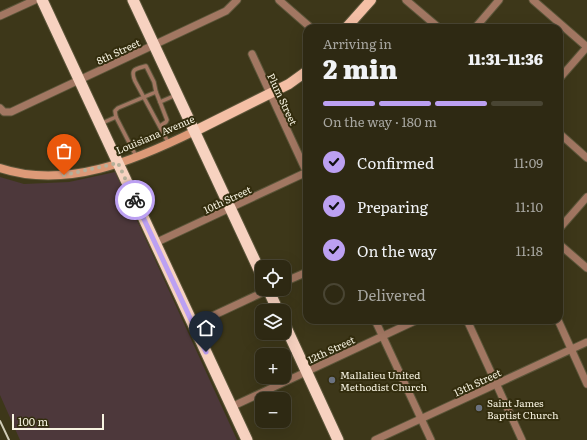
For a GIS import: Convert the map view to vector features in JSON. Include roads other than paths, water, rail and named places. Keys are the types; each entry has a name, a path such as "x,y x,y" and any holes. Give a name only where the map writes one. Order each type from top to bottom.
{"highway":[{"path":"42,0 247,440"},
{"path":"134,0 255,261"},
{"path":"291,338 338,440"}],"main road":[{"path":"350,24 371,0"},
{"name":"Louisiana Avenue","path":"0,168 34,176 53,176 85,171 118,163 136,157 195,131 289,84 303,74"}],"street":[{"path":"0,16 35,0"},
{"name":"8th Street","path":"2,110 11,112 226,11 237,0"},
{"path":"279,0 306,24"},
{"path":"406,0 434,24"},
{"path":"478,24 499,0"},
{"path":"533,0 561,24"},
{"path":"563,26 587,47 563,74"},
{"name":"Plum Street","path":"252,54 303,164"},
{"path":"563,136 587,158"},
{"name":"10th Street","path":"155,243 303,175"},
{"path":"563,224 587,197"},
{"path":"563,247 587,268"},
{"path":"291,279 303,274"},
{"path":"193,325 255,296"},
{"path":"377,324 431,440"},
{"name":"12th Street","path":"231,407 408,324"},
{"path":"469,324 522,440"},
{"path":"560,324 587,384"},
{"name":"13th Street","path":"375,440 587,342"}],"lane":[{"path":"160,126 168,120 156,92 154,82 146,66 135,69 133,75 145,97 160,126 169,143"},
{"path":"136,157 116,117 115,111 118,108 156,92"},
{"path":"160,102 178,94"},
{"path":"99,124 116,117"}],"railway":[{"path":"0,421 9,440"}],"place":[{"name":"Mallalieu United Methodist Church","path":"332,380"},
{"name":"Saint James Baptist Church","path":"479,408"}]}
